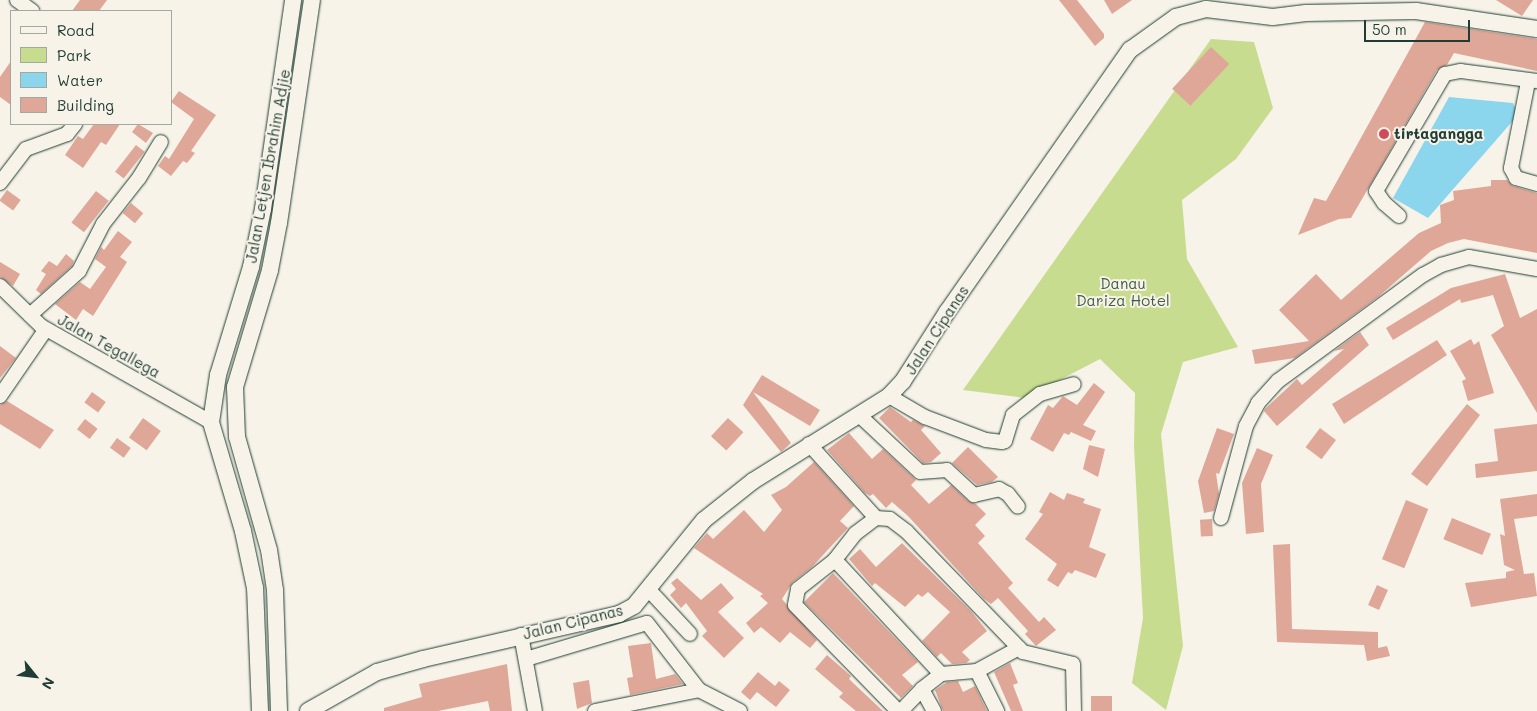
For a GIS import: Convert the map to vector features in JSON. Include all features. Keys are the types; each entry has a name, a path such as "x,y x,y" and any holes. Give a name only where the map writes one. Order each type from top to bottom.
{"street":[{"path":"17,0 31,10"},
{"name":"Jalan Letjen Ibrahim Adjie","path":"260,711 255,588 243,530 211,422 218,375 251,266 275,134 293,0"},
{"name":"Jalan Letjen Ibrahim Adjie","path":"279,711 275,590 269,550 237,437 234,412 235,387 242,357 270,270 312,0"},
{"name":"Jalan Cipanas","path":"308,711 376,672 521,635 618,614 634,606 649,590 704,520 752,481 889,396 903,381 947,312 1098,91 1130,50 1176,17 1206,9 1273,17 1416,11 1537,29"},
{"path":"1399,216 1384,203 1376,191 1445,74 1461,71 1532,81 1511,168 1516,178 1537,184"},
{"path":"0,183 26,149 67,134 74,125"},
{"path":"30,315 79,271 103,224 139,178 161,142"},
{"path":"1221,518 1246,426 1258,403 1278,381 1423,275 1441,265 1469,257 1537,268"},
{"path":"251,266 270,270"},
{"name":"Jalan Tegallega","path":"0,286 46,329 211,422"},
{"path":"0,396 46,329"},
{"path":"889,396 925,417 986,440 1002,442 1005,441 1013,415 1040,394 1074,384"},
{"path":"859,415 920,472 947,470 974,495 980,496 999,489 1008,494 1018,507"},
{"path":"809,444 876,518"},
{"path":"1019,648 976,671 941,674 922,689 900,711 795,606 798,589 835,560 855,534 876,518 890,519 907,532 1019,648 1073,664 1074,711"},
{"path":"835,560 941,674"},
{"path":"649,590 690,634"},
{"path":"526,659 647,624 699,690 735,710"},
{"path":"521,635 535,711"},
{"path":"976,671 997,711"},
{"path":"922,689 934,711"},
{"path":"595,711 699,690"}],"green space":[{"name":"Danau Dariza Hotel","path":"1211,39 1254,42 1273,108 1236,159 1182,200 1187,259 1238,347 1183,362 1161,434 1183,646 1166,710 1132,683 1143,618 1134,446 1135,393 1100,359 1025,398 963,390"}],"water":[{"path":"1449,97 1513,103 1518,115 1428,218 1393,198"}],"building":[{"path":"80,0 107,0 100,10 73,10"},
{"path":"1059,0 1077,0 1104,34 1104,38 1095,46"},
{"path":"1104,0 1132,0 1112,14"},
{"path":"1496,0 1533,0 1522,16"},
{"name":"tirtagangga","path":"1425,22 1537,39 1537,71 1454,53 1447,65 1437,70 1351,218 1339,219 1298,235 1314,198 1326,201"},
{"path":"1211,47 1229,64 1190,106 1172,89"},
{"path":"10,62 10,104 0,97 0,77"},
{"path":"179,91 216,115 191,151 195,153 187,163 183,161 171,176 158,166 165,156 169,159 194,119 172,103"},
{"path":"93,125 119,125 106,145 101,142 83,168 65,155 78,136 83,139"},
{"path":"137,125 140,125 153,133 146,143 132,132"},
{"path":"136,145 145,152 124,179 115,172"},
{"path":"1491,180 1507,180 1513,186 1537,193 1537,253 1464,239 1448,243 1431,251 1378,297 1295,358 1255,364 1252,350 1309,341 1279,310 1316,274 1341,300 1419,233 1441,223 1440,205 1454,200 1453,191 1491,186"},
{"path":"7,190 21,200 13,211 0,201"},
{"path":"96,191 109,201 84,232 71,223"},
{"path":"131,203 143,213 135,223 123,213"},
{"path":"118,231 132,242 120,257 127,262 93,316 83,309 76,320 55,304 80,282 90,289 106,267 95,259 101,247 104,250"},
{"path":"66,254 74,261 72,266 41,294 36,290 46,274 41,271 49,261 57,266"},
{"path":"0,262 20,274 13,286 0,277"},
{"path":"1505,274 1520,318 1537,309 1537,413 1491,335 1504,326 1493,295 1461,303 1460,299 1393,340 1386,328 1451,288"},
{"path":"1360,332 1369,345 1277,426 1264,411 1265,409 1297,379 1302,385 1344,349 1334,351"},
{"path":"1471,339 1474,345 1479,341 1494,393 1468,401 1462,381 1466,379 1450,351"},
{"path":"1437,340 1447,355 1344,424 1332,404"},
{"path":"0,346 16,358 0,378"},
{"path":"762,375 820,410 810,426 753,392 791,443 781,452 743,405"},
{"path":"1094,383 1105,392 1083,425 1096,431 1091,441 1071,432 1069,435 1064,433 1053,452 1030,439 1048,405 1053,408 1063,396 1077,405"},
{"path":"92,392 106,402 98,413 84,403"},
{"path":"7,401 54,430 40,449 0,424 0,405"},
{"path":"1467,404 1480,415 1427,486 1411,474"},
{"path":"890,407 911,422 913,420 925,426 921,430 941,453 931,462 923,463 879,418"},
{"path":"143,418 161,431 147,450 129,437"},
{"path":"728,418 743,432 726,451 711,436"},
{"path":"85,419 98,429 90,439 77,429"},
{"path":"1537,424 1537,471 1476,478 1475,464 1498,461 1494,429"},
{"path":"1217,428 1234,434 1219,474 1216,473 1219,494 1214,511 1204,513 1198,481"},
{"path":"1320,428 1336,440 1322,459 1306,447"},
{"path":"849,433 872,459 883,449 916,480 911,485 929,504 951,485 968,501 976,504 986,514 975,525 985,536 978,543 1013,583 1008,588 1039,622 1044,617 1056,630 1036,646 1025,634 1028,631 998,598 991,604 983,598 908,516 892,502 886,508 873,494 870,496 865,493 827,450"},
{"path":"117,438 131,448 124,458 110,448"},
{"path":"1089,445 1105,449 1098,477 1083,469"},
{"path":"968,447 998,477 992,482 977,485 952,463"},
{"path":"1257,448 1273,455 1261,484 1264,532 1246,534 1242,483"},
{"path":"814,462 854,506 840,521 848,528 812,567 793,582 782,599 817,640 810,648 790,632 780,643 761,627 754,633 746,623 768,603 760,596 763,594 694,548 707,533 713,539 744,510 764,532 782,510 771,495 786,487"},
{"path":"1050,492 1064,500 1067,493 1085,499 1083,503 1101,509 1089,547 1106,554 1096,578 1075,570 1072,574 1068,572 1058,587 1047,580 1057,564 1025,539 1043,514 1039,512"},
{"path":"1537,494 1537,516 1514,519 1524,574 1534,573 1537,596 1471,607 1465,583 1506,578 1506,572 1515,570 1504,565 1500,534 1505,536 1500,499"},
{"path":"1406,500 1428,509 1404,568 1382,559"},
{"path":"1452,518 1491,534 1482,555 1443,539"},
{"path":"1212,519 1213,536 1201,537 1200,520"},
{"path":"902,543 971,611 987,631 962,652 970,660 966,663 952,664 941,653 937,657 922,641 950,612 928,592 922,597 918,594 905,607 875,583 872,586 849,559 860,549 876,567"},
{"path":"1290,544 1292,629 1378,632 1378,648 1387,646 1390,656 1367,661 1364,645 1277,642 1273,545"},
{"path":"833,573 918,662 902,675 913,686 901,698 804,602"},
{"path":"677,578 701,600 721,583 734,598 718,612 744,638 724,658 702,636 707,631 686,603 681,608 670,595 676,589 671,583"},
{"path":"1377,585 1388,590 1379,610 1368,605"},
{"path":"651,643 656,679 675,674 683,684 630,695 627,678 633,677 628,646"},
{"path":"827,655 851,676 849,679 883,711 856,711 839,697 843,693 815,669"},
{"path":"1010,663 1018,683 1013,685 1023,711 1011,711 994,672"},
{"path":"507,664 512,711 490,711 488,701 438,711 384,711 384,708 422,697 419,684"},
{"path":"758,672 775,686 779,681 790,690 776,707 757,692 750,700 741,692"},
{"path":"589,680 592,703 577,709 573,683"},
{"path":"958,681 963,692 975,686 987,711 943,711 935,690 947,682"},
{"path":"1091,696 1112,696 1112,711 1091,711"}],"place":[{"name":"tirtagangga","path":"1384,134"}]}
